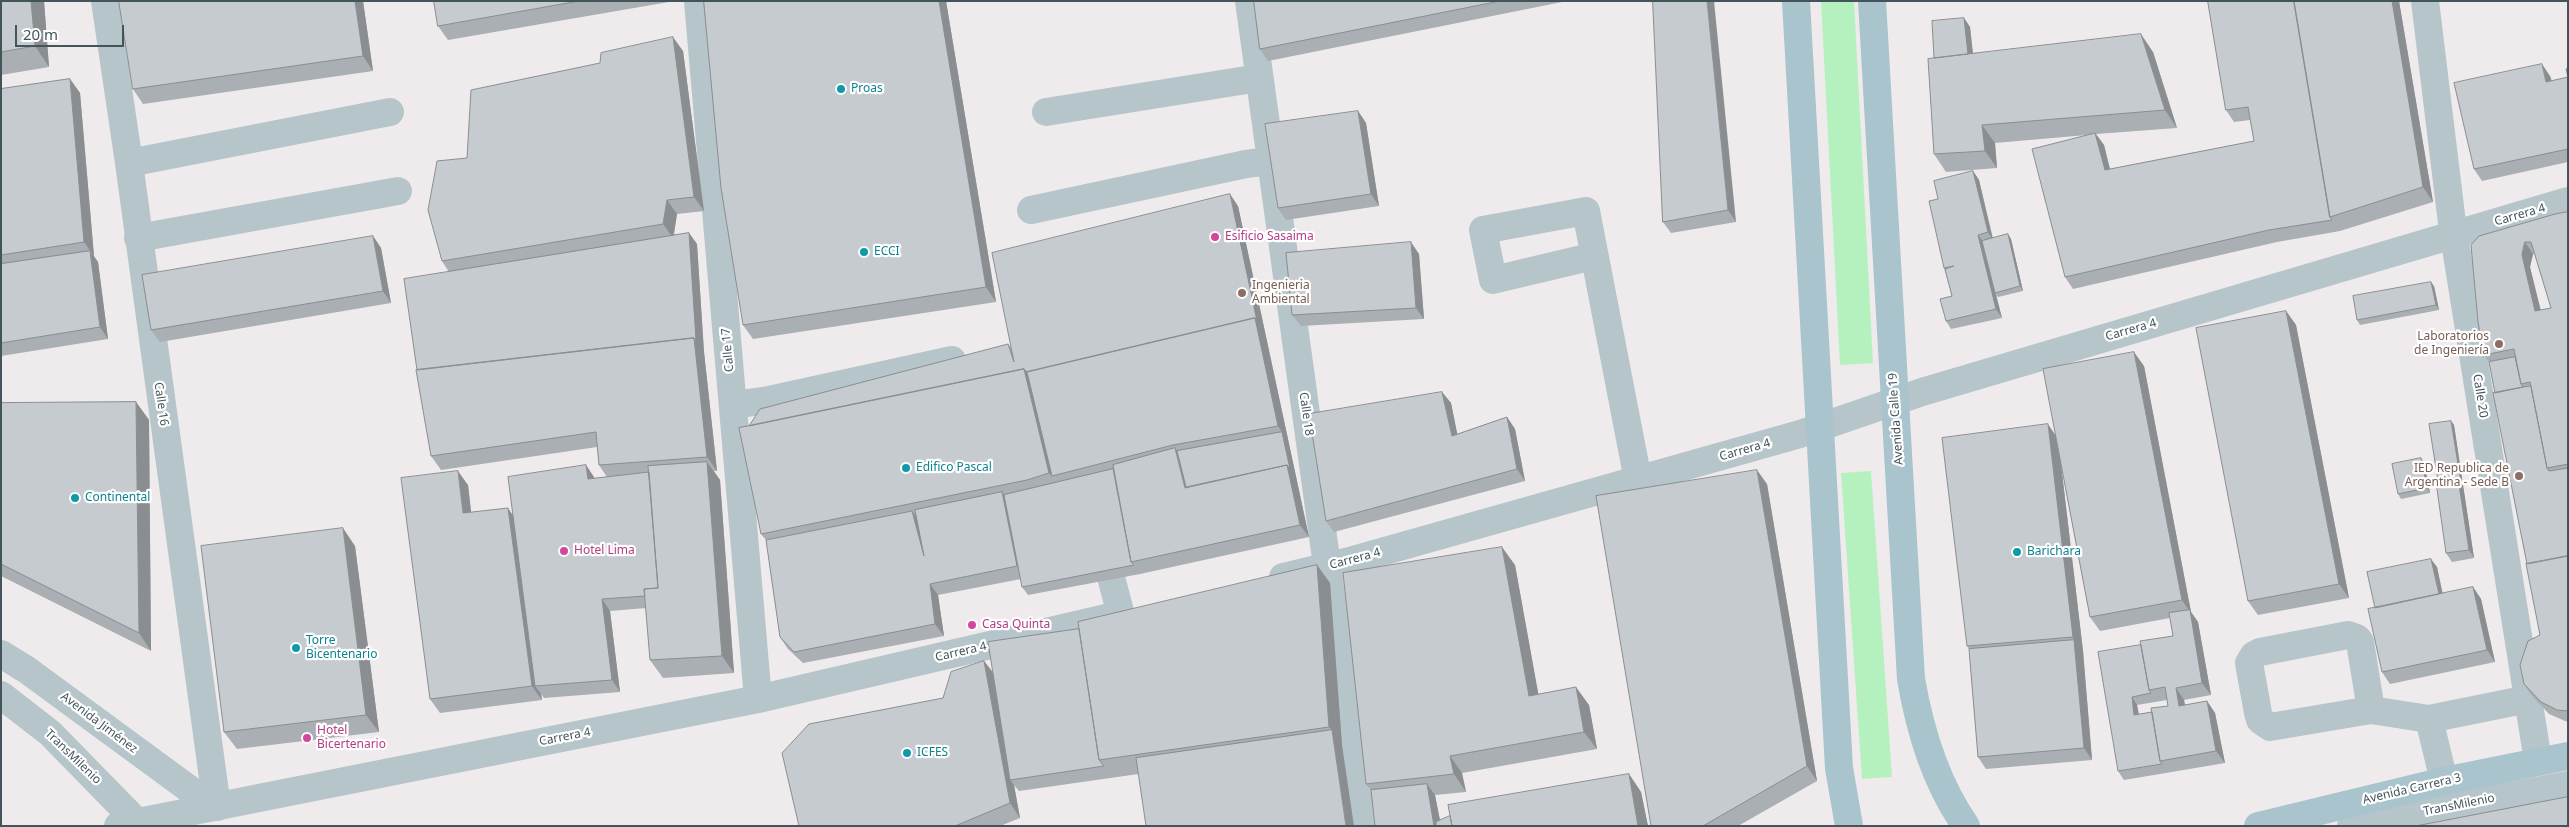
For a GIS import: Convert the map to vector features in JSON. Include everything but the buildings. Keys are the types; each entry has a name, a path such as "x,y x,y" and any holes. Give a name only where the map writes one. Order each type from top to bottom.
{"main road":[{"path":"1796,1 1839,768 1849,826"},
{"name":"Avenida Calle 19","path":"1872,1 1911,679 1917,717 1928,750 1942,783 1966,826"},
{"name":"Avenida Carrera 3","path":"2258,826 2444,781 2568,756"}],"street":[{"name":"Calle 16","path":"105,1 129,162 207,800"},
{"name":"Calle 17","path":"698,1 758,699"},
{"name":"Calle 18","path":"1249,1 1269,161 1363,826"},
{"name":"Calle 20","path":"2425,1 2454,234 2538,761"},
{"path":"1046,112 1259,78"},
{"path":"129,162 390,112"},
{"path":"1031,210 1246,164 1269,161"},
{"path":"138,238 398,191"},
{"name":"Carrera 4","path":"1262,582 1329,575 1638,480 1821,427 1896,401 2568,201"},
{"path":"1594,256 1638,480"},
{"path":"733,405 770,400 976,355"},
{"path":"1329,575 1356,591"},
{"path":"1112,581 1121,615"},
{"name":"Carrera 4","path":"132,825 207,800 758,699 1150,608"},
{"path":"2371,710 2360,642 2353,637 2348,636 2260,652 2254,655 2249,663 2258,714 2260,720 2270,727 2371,710 2429,719 2528,699"},
{"name":"Avenida Jiménez","path":"1,654 27,670 207,800"},
{"name":"TransMilenio","path":"1,695 50,733 132,825"},
{"path":"2429,719 2444,781"},
{"name":"TransMilenio","path":"2351,826 2568,785"}],"green space":[{"path":"1821,1 1854,1 1873,363 1840,365"},
{"path":"1871,471 1892,777 1862,779 1841,473"}],"place":[{"name":"Proas","path":"841,89"},
{"name":"Esificio Sasaima","path":"1215,237"},
{"name":"ECCI","path":"864,252"},
{"name":"Ingenieria Ambiental","path":"1242,293"},
{"name":"Laboratorios de Ingeniería","path":"2499,344"},
{"name":"Edifico Pascal","path":"906,468"},
{"name":"IED Republica de Argentina - Sede B","path":"2519,476"},
{"name":"Continental","path":"75,498"},
{"name":"Hotel Lima","path":"564,551"},
{"name":"Barichara","path":"2017,552"},
{"name":"Casa Quinta","path":"972,625"},
{"name":"Torre Bicentenario","path":"296,648"},
{"name":"Hotel Bicertenario","path":"307,738"},
{"name":"ICFES","path":"907,753"}]}
